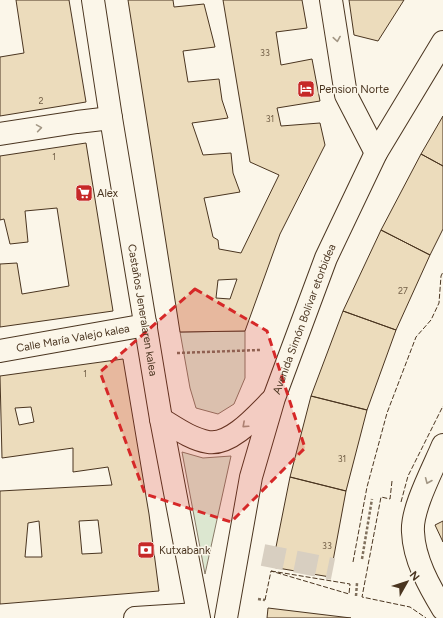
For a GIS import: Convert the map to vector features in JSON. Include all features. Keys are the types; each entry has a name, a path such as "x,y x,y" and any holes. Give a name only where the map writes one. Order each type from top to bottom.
{"street":[{"name":"Castaños Jeneralaren kalea","path":"93,0 161,419 198,616"},
{"path":"331,0 346,95 376,153"},
{"name":"Avenida Simón Bolívar etorbidea","path":"226,618 251,477 274,398 326,258 376,153 443,42"},
{"path":"0,134 111,118"},
{"name":"Calle María Valejo kalea","path":"0,351 146,325"},
{"path":"161,419 188,435 202,440 209,442 225,440 243,428 274,398"},
{"path":"443,445 416,508 412,531 417,556 443,609"},
{"path":"135,618 198,616"}],"path":[{"path":"184,352 260,350"},
{"path":"362,559 372,499"},
{"path":"356,596 357,583"},
{"path":"255,598 265,600"}],"highlighted area":[{"path":"195,289 267,331 305,448 231,522 145,494 100,372"}],"green space":[{"path":"245,331 245,378 234,404 218,414 196,408 190,388 180,332"},
{"path":"182,452 203,458 231,456 205,574"}],"building":[{"path":"16,0 69,0 86,102 0,116 0,57 24,53"},
{"path":"128,0 173,0 174,7 204,4 215,47 183,51 188,82 219,79 222,100 228,118 192,123 203,155 231,153 233,173 240,192 204,198 213,237 218,240 219,249 241,253 279,175 250,162 223,0 302,0 307,28 276,32 281,65 312,59 320,101 277,108 281,126 320,123 325,145 280,234 245,331 180,332","holes":["237,279 230,299 216,298 218,280"]},
{"path":"349,0 404,0 378,41 354,35"},
{"path":"443,116 443,166 421,154"},
{"path":"86,143 113,311 0,327 0,264 17,263 22,294 69,286 57,208 25,211 28,242 10,244 4,219 0,220 0,156"},
{"path":"421,154 443,166 443,229 430,255 381,230"},
{"path":"381,230 430,255 396,330 343,311"},
{"path":"343,311 396,330 367,410 311,396"},
{"path":"123,359 149,514 159,591 0,604 0,491 112,485 108,467 73,472 73,448 2,458 0,376","holes":["31,407 34,422 19,425 15,408","98,520 102,553 82,554 79,521","39,521 42,557 25,557 28,523"]},
{"path":"311,396 367,410 346,491 290,477"},
{"path":"290,477 346,491 330,577 272,567"},
{"path":"443,521 443,542 435,525"},
{"path":"268,608 351,618 267,618"}],"tunnel":[{"path":"263,555 333,569"}],"fence":[{"path":"353,562 367,487 387,413 416,337 431,320 439,303 441,276 443,272"},
{"path":"401,502 408,476 443,406"},
{"path":"392,481 390,499 381,497 362,597 410,607 426,618"},
{"path":"265,600 271,571 349,594 350,584 271,571"}],"place":[{"name":"Pension Norte","path":"306,89"},
{"name":"Alex","path":"84,193"},
{"name":"Kutxabank","path":"146,550"}]}
